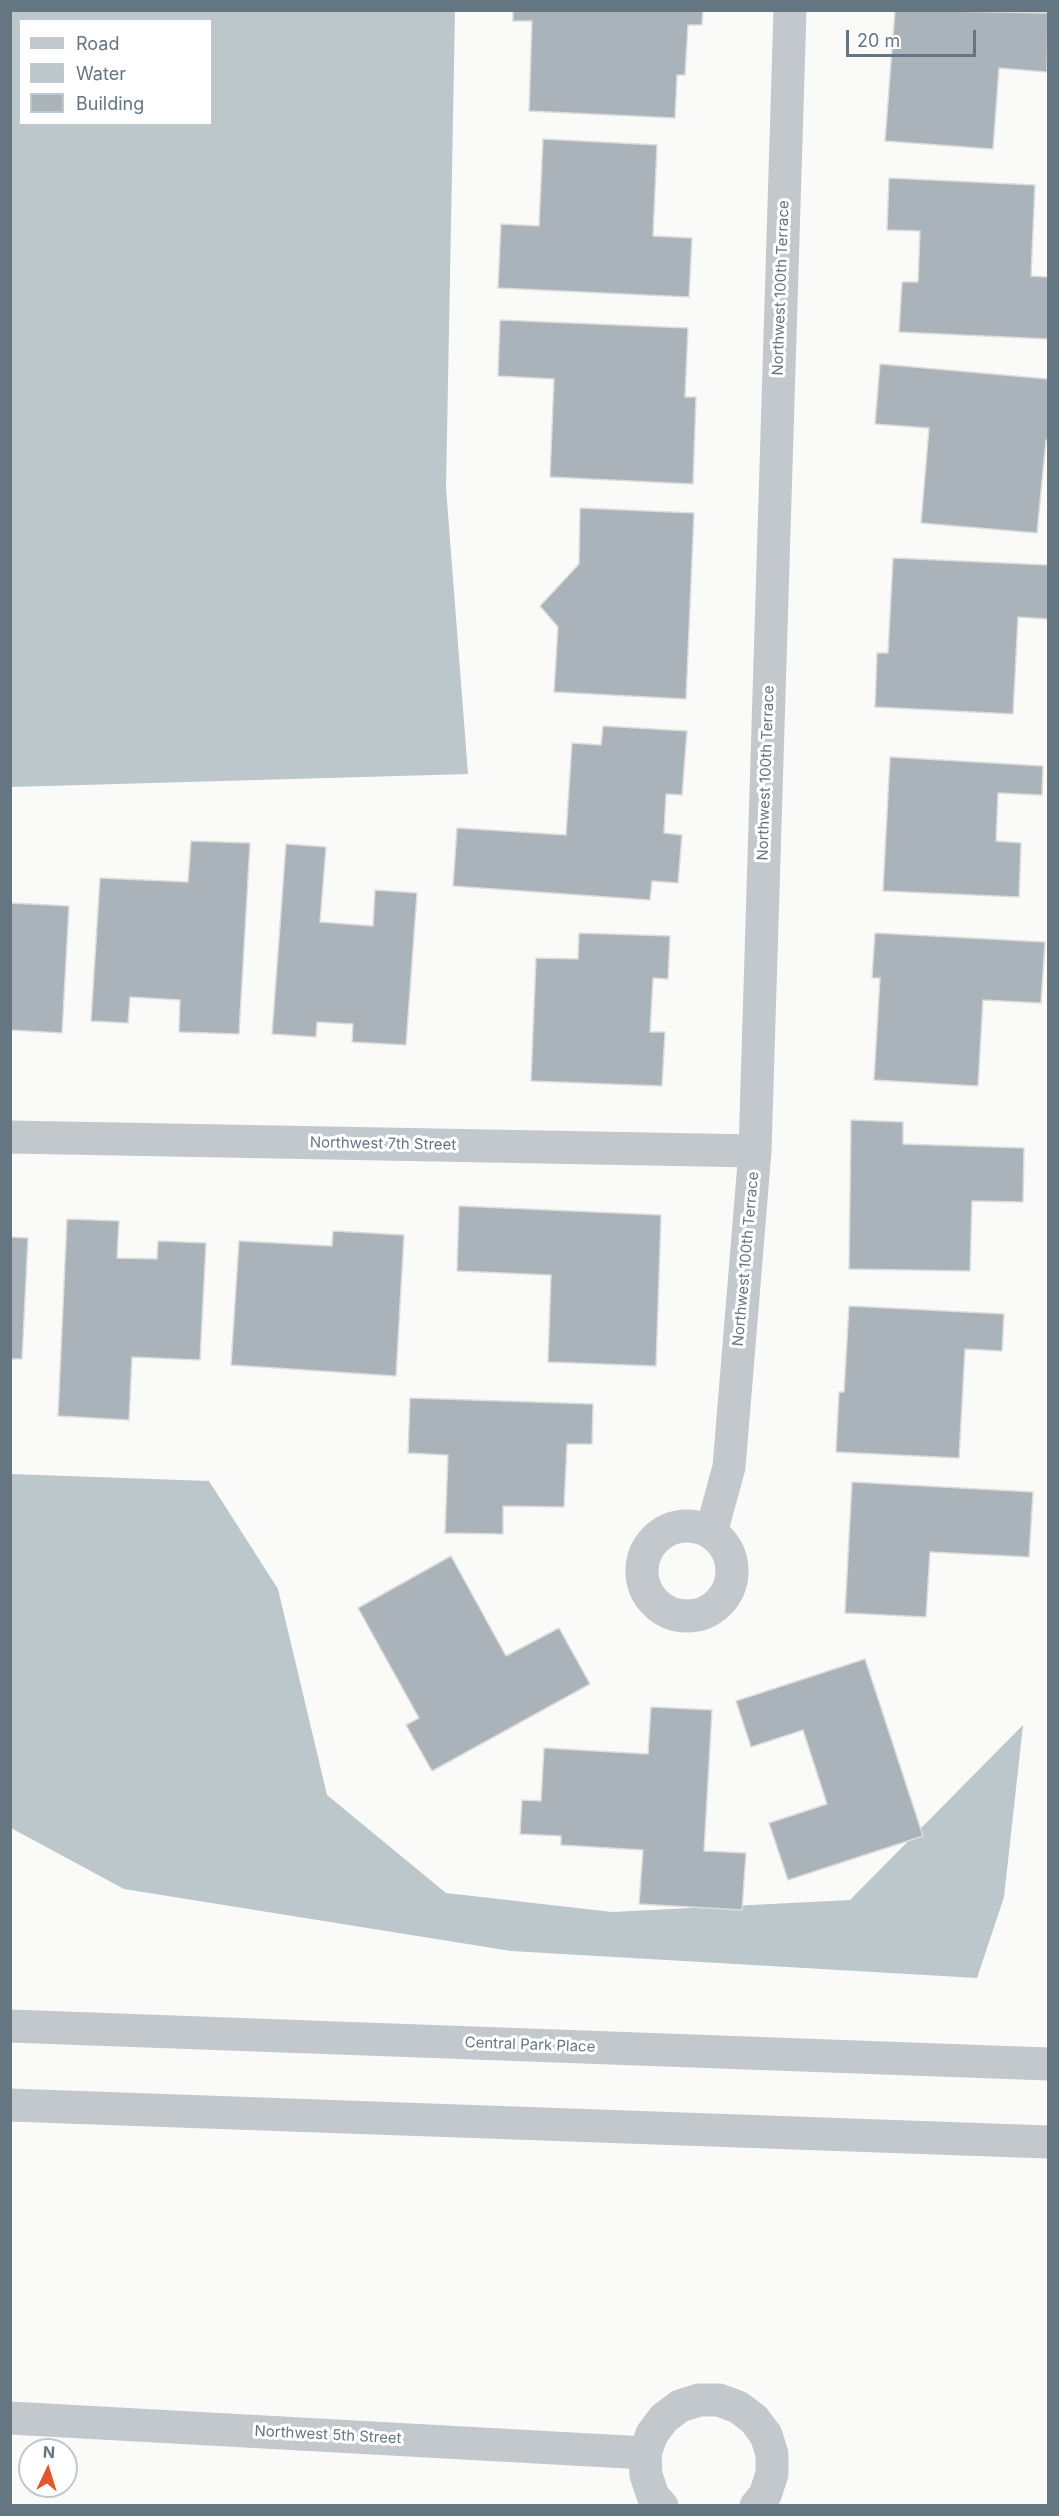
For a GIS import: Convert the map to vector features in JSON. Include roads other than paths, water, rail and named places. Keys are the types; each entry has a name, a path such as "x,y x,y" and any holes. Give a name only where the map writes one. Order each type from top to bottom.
{"street":[{"name":"Northwest 100th Terrace","path":"711,1533 729,1467 754,1151 790,10"},
{"name":"Northwest 7th Street","path":"10,1137 754,1151"},
{"name":"Central Park Place","path":"10,2026 1048,2064"},
{"path":"10,2105 1048,2142"},
{"path":"662,2505 653,2496 646,2475 645,2453 652,2434 664,2418 680,2406 699,2400 719,2400 738,2407 754,2419 766,2435 772,2454 772,2474 765,2495 756,2505"},
{"name":"Northwest 5th Street","path":"10,2418 645,2453"}],"water":[{"path":"10,11 455,11 446,488 468,774 11,787"},
{"path":"11,1474 209,1481 278,1589 327,1795 446,1893 612,1912 850,1900 1023,1725 1004,1897 977,1978 511,1951 124,1889 11,1828"}]}
